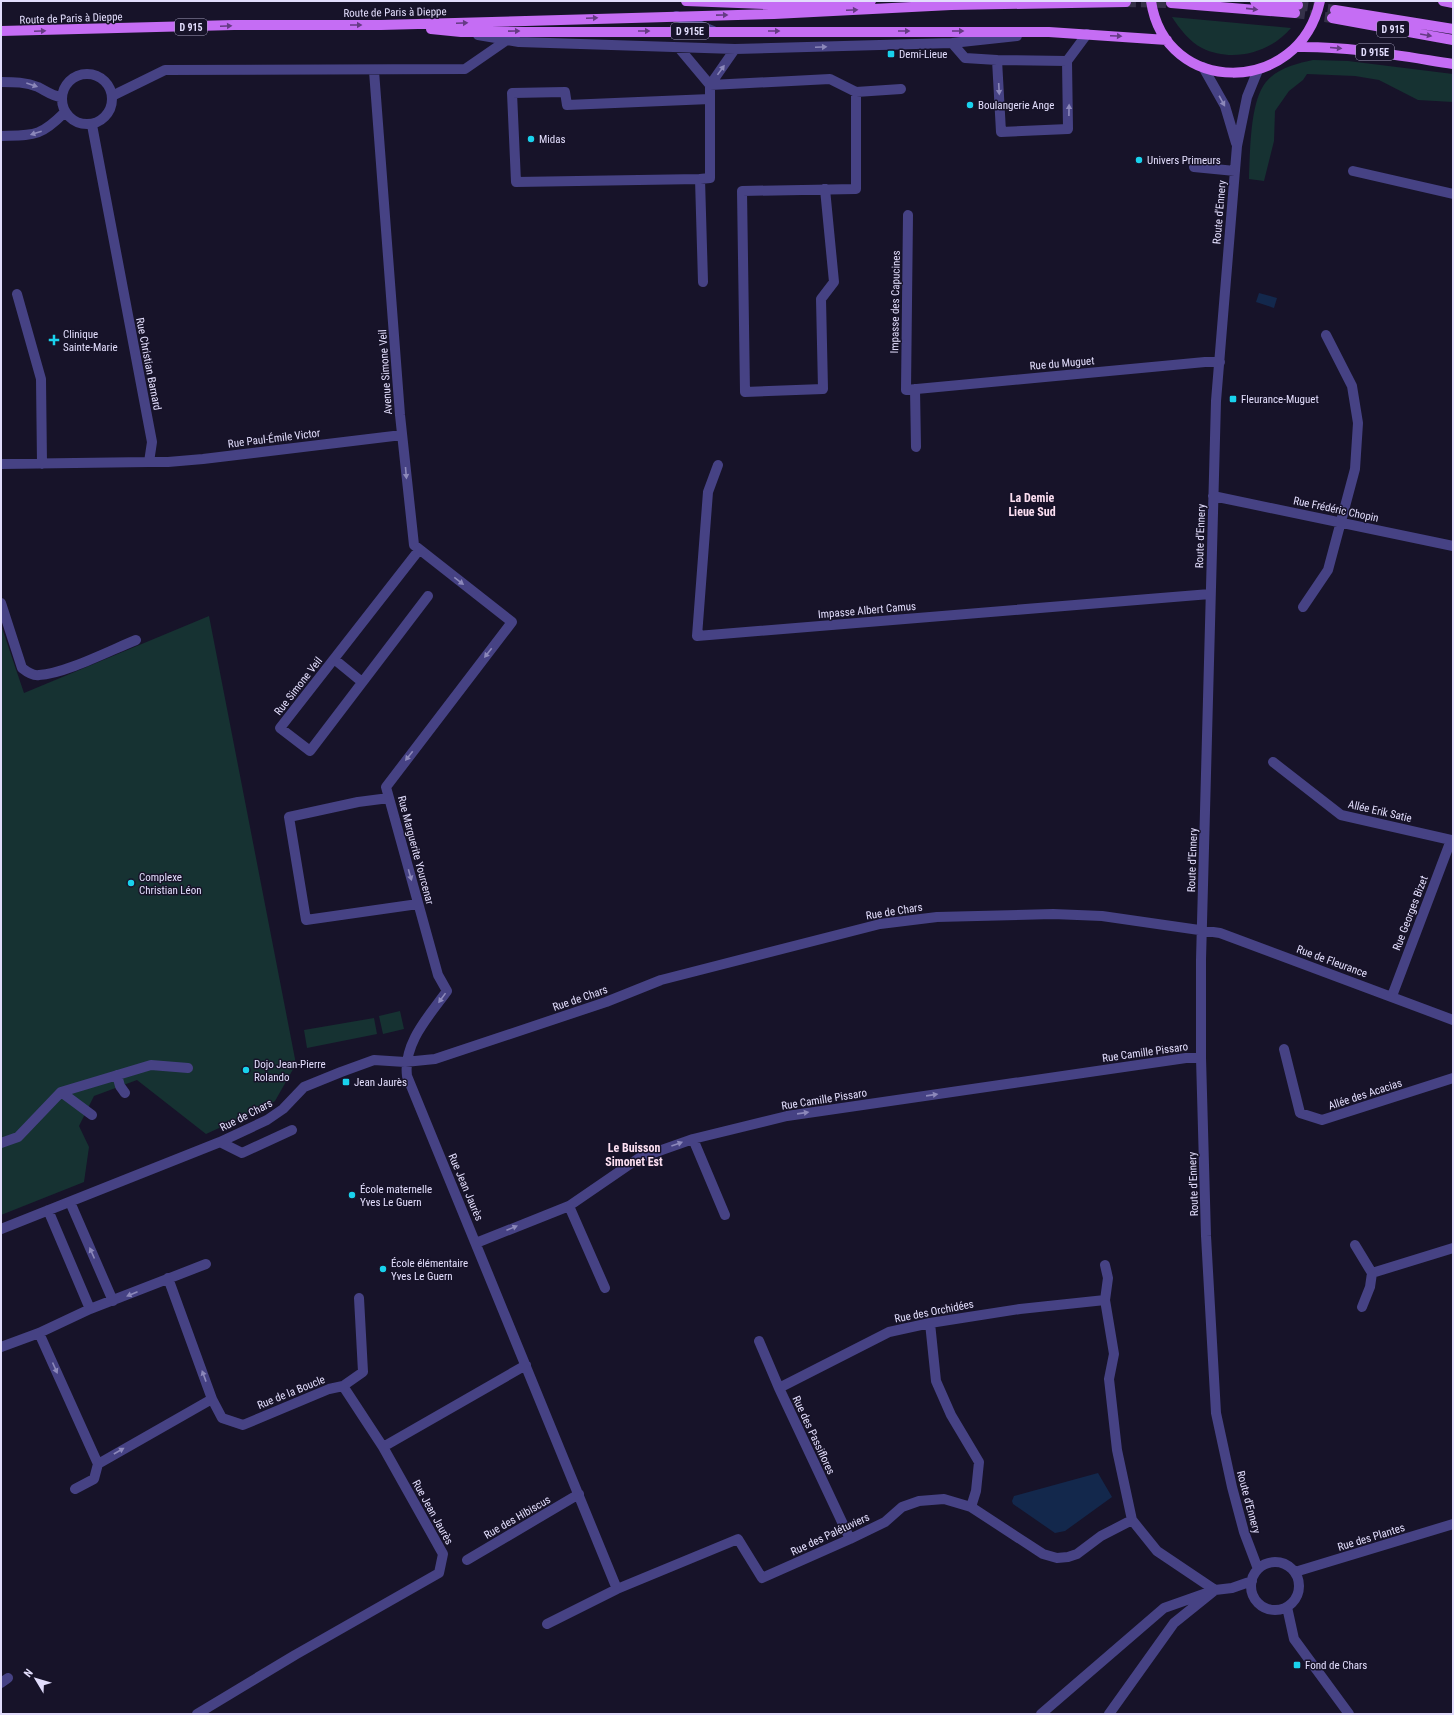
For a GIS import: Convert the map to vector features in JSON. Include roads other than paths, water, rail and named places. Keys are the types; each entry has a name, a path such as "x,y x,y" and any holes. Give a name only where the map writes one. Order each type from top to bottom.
{"main road":[{"path":"686,1 791,4 871,1"},
{"path":"1151,1 1157,23 1167,40 1180,53 1203,67 1225,73 1242,73 1258,70 1283,59 1297,48 1310,30 1320,1"},
{"path":"1171,3 1297,9 1255,1"},
{"path":"1443,1 1453,4"},
{"name":"Route de Paris à Dieppe","path":"1,32 234,25 381,25 774,14 951,5 1126,2"},
{"name":"D 915","path":"1453,29 1333,14 1453,40"},
{"name":"D 915E","path":"381,25 461,32 1049,32 1167,40"},
{"name":"D 915E","path":"1297,48 1329,47 1362,50 1453,64"}],"street":[{"path":"675,16 713,31"},
{"path":"461,32 519,42 736,49 952,43 1049,32"},
{"path":"997,60 1001,132 1068,129 1067,62 1087,34"},
{"path":"112,96 165,70 374,71 465,69 507,40"},
{"path":"952,43 964,58 1067,62"},
{"path":"679,48 710,85"},
{"path":"710,99 566,105 566,92 512,93 516,182 710,178 710,99 710,85 736,49"},
{"name":"Route d'Ennery","path":"1203,67 1225,106 1237,146"},
{"name":"Route d'Ennery","path":"1258,70 1247,97 1237,146 1216,401 1202,930 1201,1058 1206,1236 1216,1412 1234,1495 1244,1532 1258,1569"},
{"name":"Avenue Simone Veil","path":"374,71 402,435 412,539 414,545 419,550 512,622"},
{"path":"81,74 97,75 110,86 112,96 113,102 106,117 92,125 76,123 64,113 61,97 67,82 81,74"},
{"path":"710,85 830,79 856,92 901,89"},
{"path":"1,82 19,82 29,84 52,96 61,97"},
{"path":"825,189 834,282 821,299 823,389 745,392 742,191 825,189 856,189 856,92"},
{"path":"1,136 34,135 49,128 64,113"},
{"name":"Rue Christian Barnard","path":"92,125 110,228 152,442 149,462"},
{"path":"1194,167 1235,171"},
{"path":"1353,171 1453,194"},
{"path":"700,178 703,282"},
{"name":"Impasse des Capucines","path":"908,215 910,389 916,447"},
{"path":"17,294 41,379 42,464"},
{"path":"1303,607 1328,570 1355,469 1358,423 1352,386 1326,335"},
{"name":"Rue du Muguet","path":"910,389 1205,362 1220,362"},
{"name":"Rue Paul-Émile Victor","path":"149,462 203,459 402,435"},
{"path":"1,464 149,462"},
{"name":"Impasse Albert Camus","path":"718,465 708,492 697,636 1210,594"},
{"name":"Rue Frédéric Chopin","path":"1213,496 1453,546"},
{"name":"Rue Simone Veil","path":"419,550 280,728 310,752 428,596"},
{"path":"1,603 22,668 29,673 38,675 57,672 136,640"},
{"name":"Rue Marguerite Yourcenar","path":"405,1062 412,1042 447,991 438,975 386,786 512,622"},
{"path":"334,659 362,682"},
{"name":"Allée Erik Satie","path":"1273,762 1341,815 1452,840"},
{"path":"389,798 358,802 290,817 306,920 418,904"},
{"name":"Rue Georges Bizet","path":"1392,996 1452,840"},
{"name":"Rue de Chars","path":"1,1229 220,1142 267,1120 283,1109 304,1087 374,1060 405,1062 435,1059 606,1002 661,980 880,924 937,918 1053,914 1102,916 1202,930"},
{"name":"Rue de Fleurance","path":"1202,930 1220,933 1453,1020"},
{"name":"Allée des Acacias","path":"1284,1049 1300,1113 1322,1120 1453,1078"},
{"name":"Rue Camille Pissaro","path":"476,1243 569,1206 639,1158 693,1138 787,1116 1186,1058 1201,1058"},
{"name":"Rue Jean Jaurès","path":"405,1062 410,1087 476,1243 617,1589"},
{"path":"1,1143 18,1137 61,1092 151,1065 188,1068"},
{"path":"117,1075 120,1086 125,1093"},
{"path":"61,1092 92,1115"},
{"path":"220,1142 242,1153 292,1130"},
{"path":"693,1138 725,1215"},
{"path":"70,1202 113,1301"},
{"path":"569,1206 605,1288"},
{"path":"48,1210 90,1309"},
{"path":"1355,1245 1372,1273 1370,1287 1362,1307"},
{"path":"1372,1273 1453,1248"},
{"path":"1,1347 90,1309 206,1264"},
{"path":"1105,1265 1108,1278 1105,1300 1114,1354 1109,1379 1117,1450 1132,1520 1157,1551 1215,1590"},
{"name":"Rue de la Boucle","path":"168,1278 212,1398 222,1418 243,1425 328,1390 343,1386 383,1447"},
{"path":"343,1386 363,1372 359,1298"},
{"name":"Rue des Orchidées","path":"779,1388 889,1332 930,1323 1020,1309 1105,1300"},
{"path":"930,1323 936,1381 951,1415 979,1462 976,1491 971,1507"},
{"path":"39,1332 98,1464 94,1479 75,1489"},
{"name":"Rue des Passiflores","path":"759,1341 779,1388 850,1539"},
{"path":"383,1447 526,1365"},
{"path":"98,1464 212,1398"},
{"name":"Rue Jean Jaurès","path":"197,1714 295,1655 439,1574 444,1554 383,1447"},
{"name":"Rue des Hibiscus","path":"467,1560 579,1494"},
{"name":"Rue des Palétuviers","path":"547,1624 617,1589 738,1540 762,1578 885,1522 902,1507 919,1501 944,1499 971,1507 1043,1554 1057,1558 1068,1557 1076,1554 1100,1536 1132,1520"},
{"name":"Rue des Plantes","path":"1295,1572 1314,1568 1453,1524"},
{"path":"1280,1562 1288,1565 1295,1572 1298,1578 1299,1592 1291,1604 1287,1607 1274,1610 1262,1606 1253,1596 1252,1581 1258,1569 1267,1563 1280,1562"},
{"path":"1040,1714 1164,1608 1215,1590 1232,1588 1252,1581"},
{"path":"1109,1714 1174,1623 1215,1590"},
{"path":"1287,1607 1294,1639 1349,1714"}],"water":[{"path":"1259,293 1277,298 1274,308 1256,302"},
{"path":"1098,1473 1112,1497 1065,1531 1055,1533 1013,1504 1012,1501 1014,1496"}],"tunnel":[{"path":"1126,2 1171,3"},
{"path":"1298,5 1335,10"},
{"path":"1295,13 1332,18"}],"place":[{"name":"Demi-Lieue","path":"891,54"},
{"name":"Boulangerie Ange","path":"970,105"},
{"name":"Midas","path":"531,139"},
{"name":"Univers Primeurs","path":"1139,160"},
{"name":"Clinique Sainte-Marie","path":"54,340"},
{"name":"Fleurance-Muguet","path":"1233,399"},
{"name":"Complexe Christian Léon","path":"131,883"},
{"name":"Dojo Jean-Pierre Rolando","path":"246,1070"},
{"name":"Jean Jaurès","path":"346,1082"},
{"name":"École maternelle Yves Le Guern","path":"352,1195"},
{"name":"École élémentaire Yves Le Guern","path":"383,1269"},
{"name":"Fond de Chars","path":"1297,1665"}],"district":[{"name":"La Demie Lieue Sud","path":"1032,505"},
{"name":"Le Buisson Simonet Est","path":"634,1155"}]}
